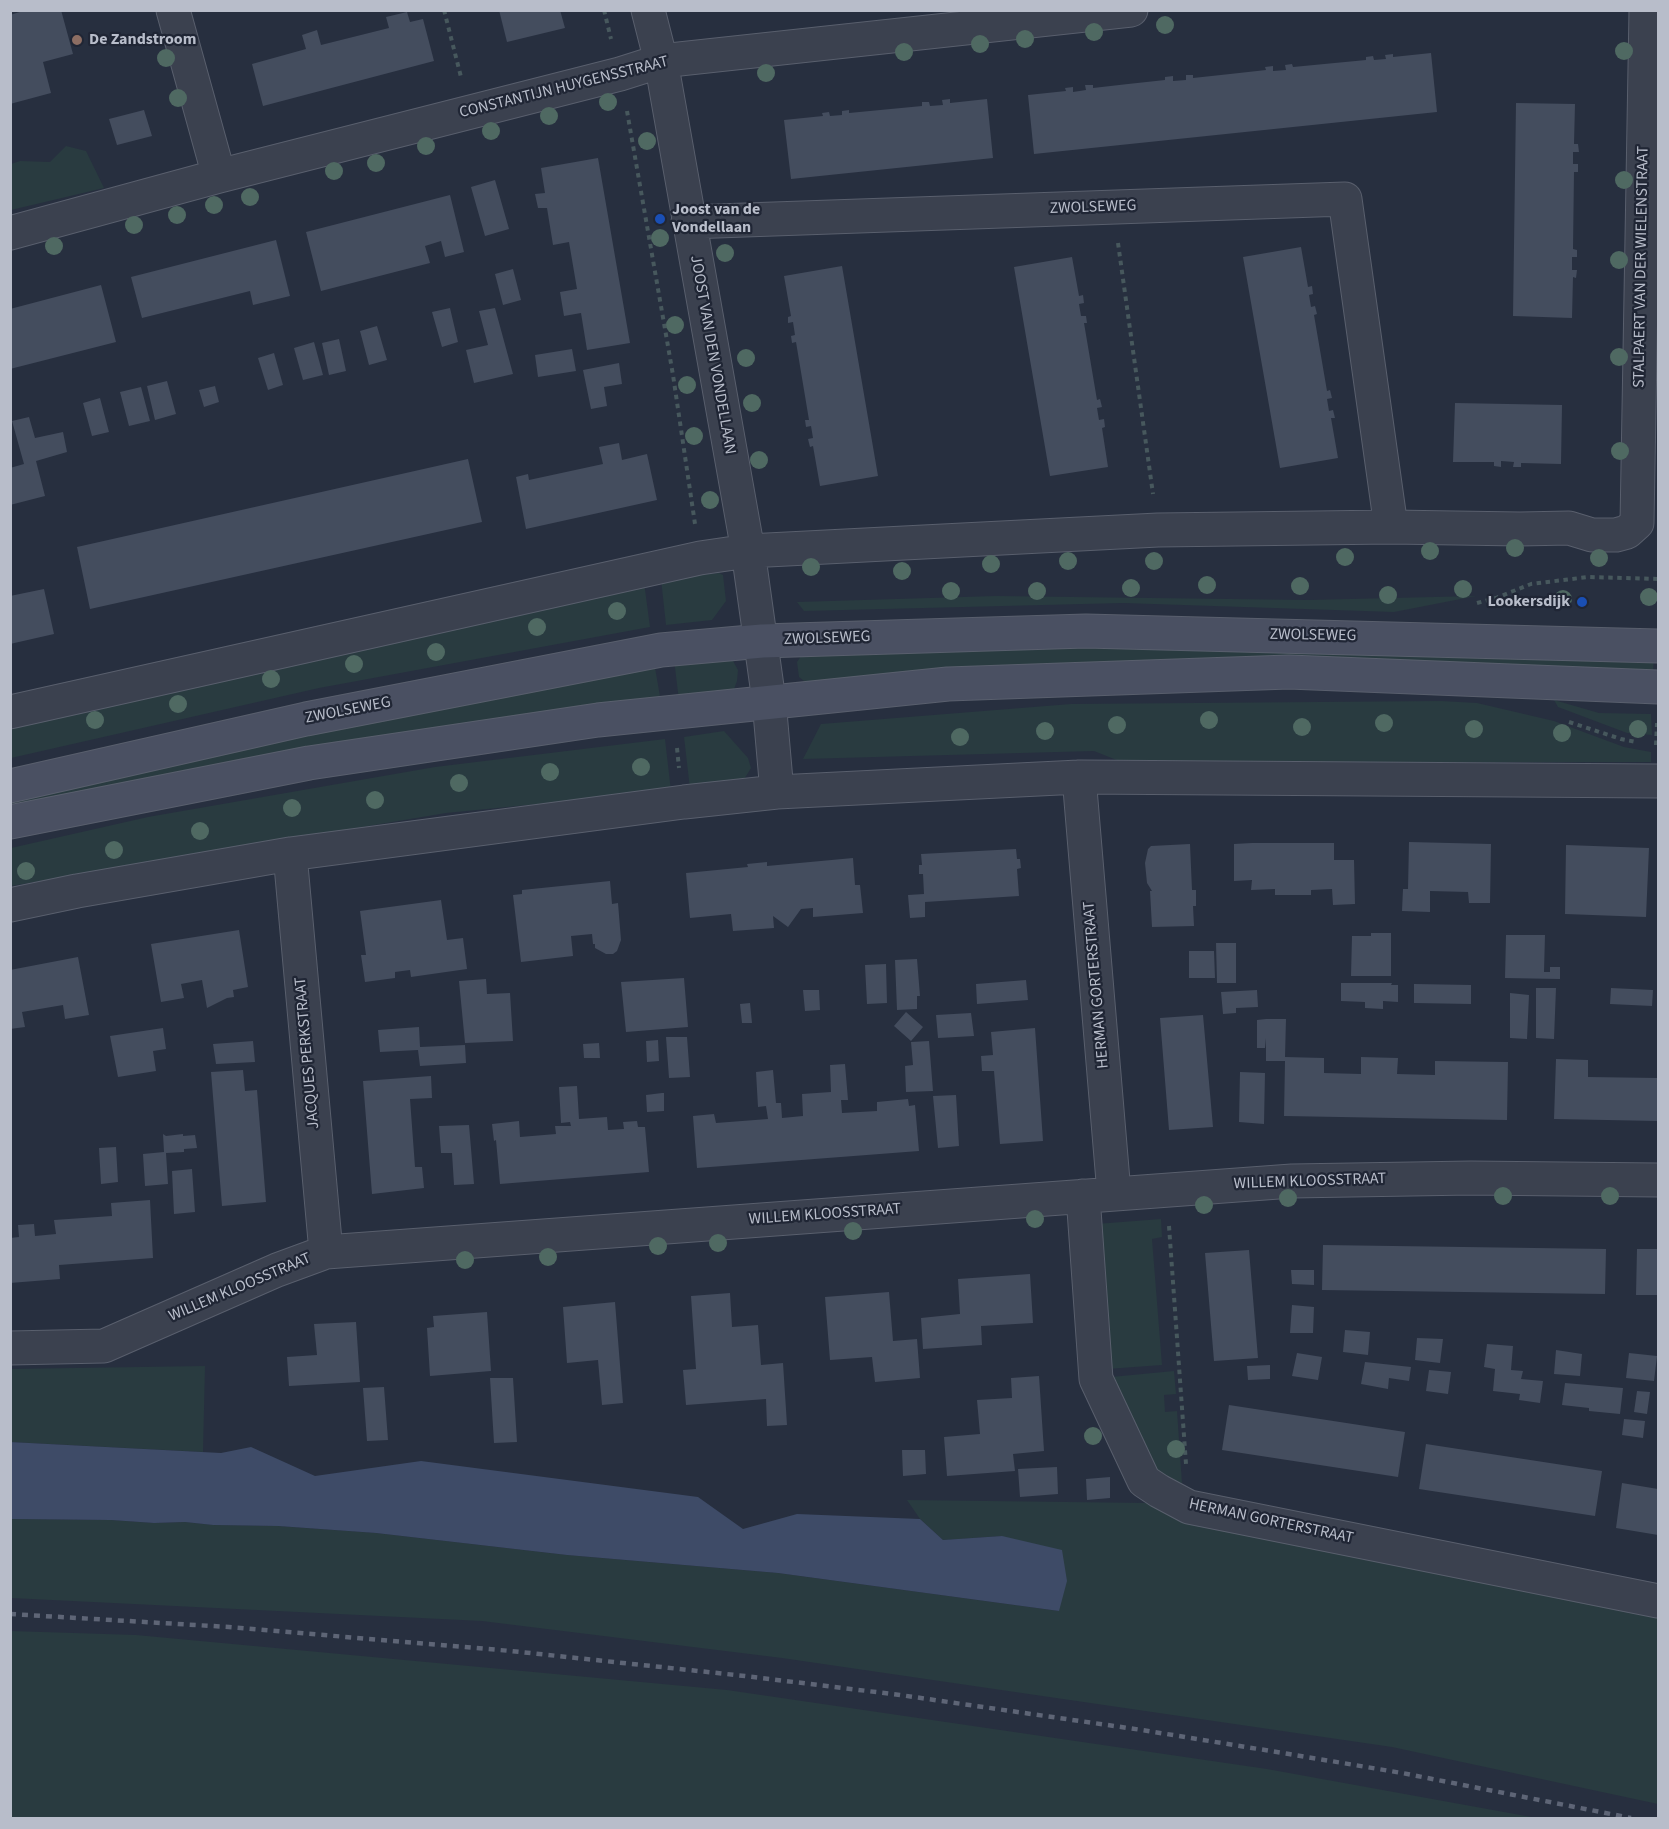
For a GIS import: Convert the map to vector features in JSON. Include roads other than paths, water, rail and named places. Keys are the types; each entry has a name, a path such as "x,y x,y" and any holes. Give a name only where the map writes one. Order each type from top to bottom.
{"street":[{"path":"172,10 219,177"},
{"name":"JOOST VAN DEN VONDELLAAN","path":"648,10 661,61 748,550 769,702"},
{"name":"CONSTANTIJN HUYGENSSTRAAT","path":"10,233 620,74 661,61 1131,10"},
{"name":"STALPAERT VAN DER WIELENSTRAAT","path":"1391,527 1569,528 1592,535 1616,535 1627,532 1637,523 1647,10"},
{"name":"ZWOLSEWEG","path":"688,222 1345,199 1391,527"},
{"path":"10,712 700,558 748,550 1158,530 1391,527"},
{"name":"ZWOLSEWEG","path":"10,786 306,719 661,650 762,641 1086,631 1659,646"},
{"path":"10,822 309,763 597,720 948,684 1289,672 1659,687"},
{"path":"769,702 777,792"},
{"path":"10,905 290,854 684,802 777,792 1079,777 1659,781"},
{"name":"HERMAN GORTERSTRAAT","path":"1079,777 1098,1195 1096,1379 1144,1481 1189,1507 1659,1601"},
{"name":"JACQUES PERKSTRAAT","path":"290,854 326,1252"},
{"name":"WILLEM KLOOSSTRAAT","path":"10,1348 104,1346 277,1270 326,1252 1292,1181 1471,1178 1659,1180"}],"water":[{"path":"10,1442 221,1453 251,1447 315,1476 421,1461 698,1497 743,1529 797,1514 920,1519 943,1540 1002,1536 1062,1550 1067,1581 1059,1611 778,1573 567,1555 376,1533 185,1522 11,1519"}],"railway":[{"path":"10,1614 229,1627 511,1651 900,1695 1142,1730 1402,1773 1631,1818"}],"place":[{"name":"De Zandstroom","path":"77,40"},
{"name":"Joost van de Vondellaan","path":"660,219"},
{"name":"Lookersdijk","path":"1582,602"}]}
